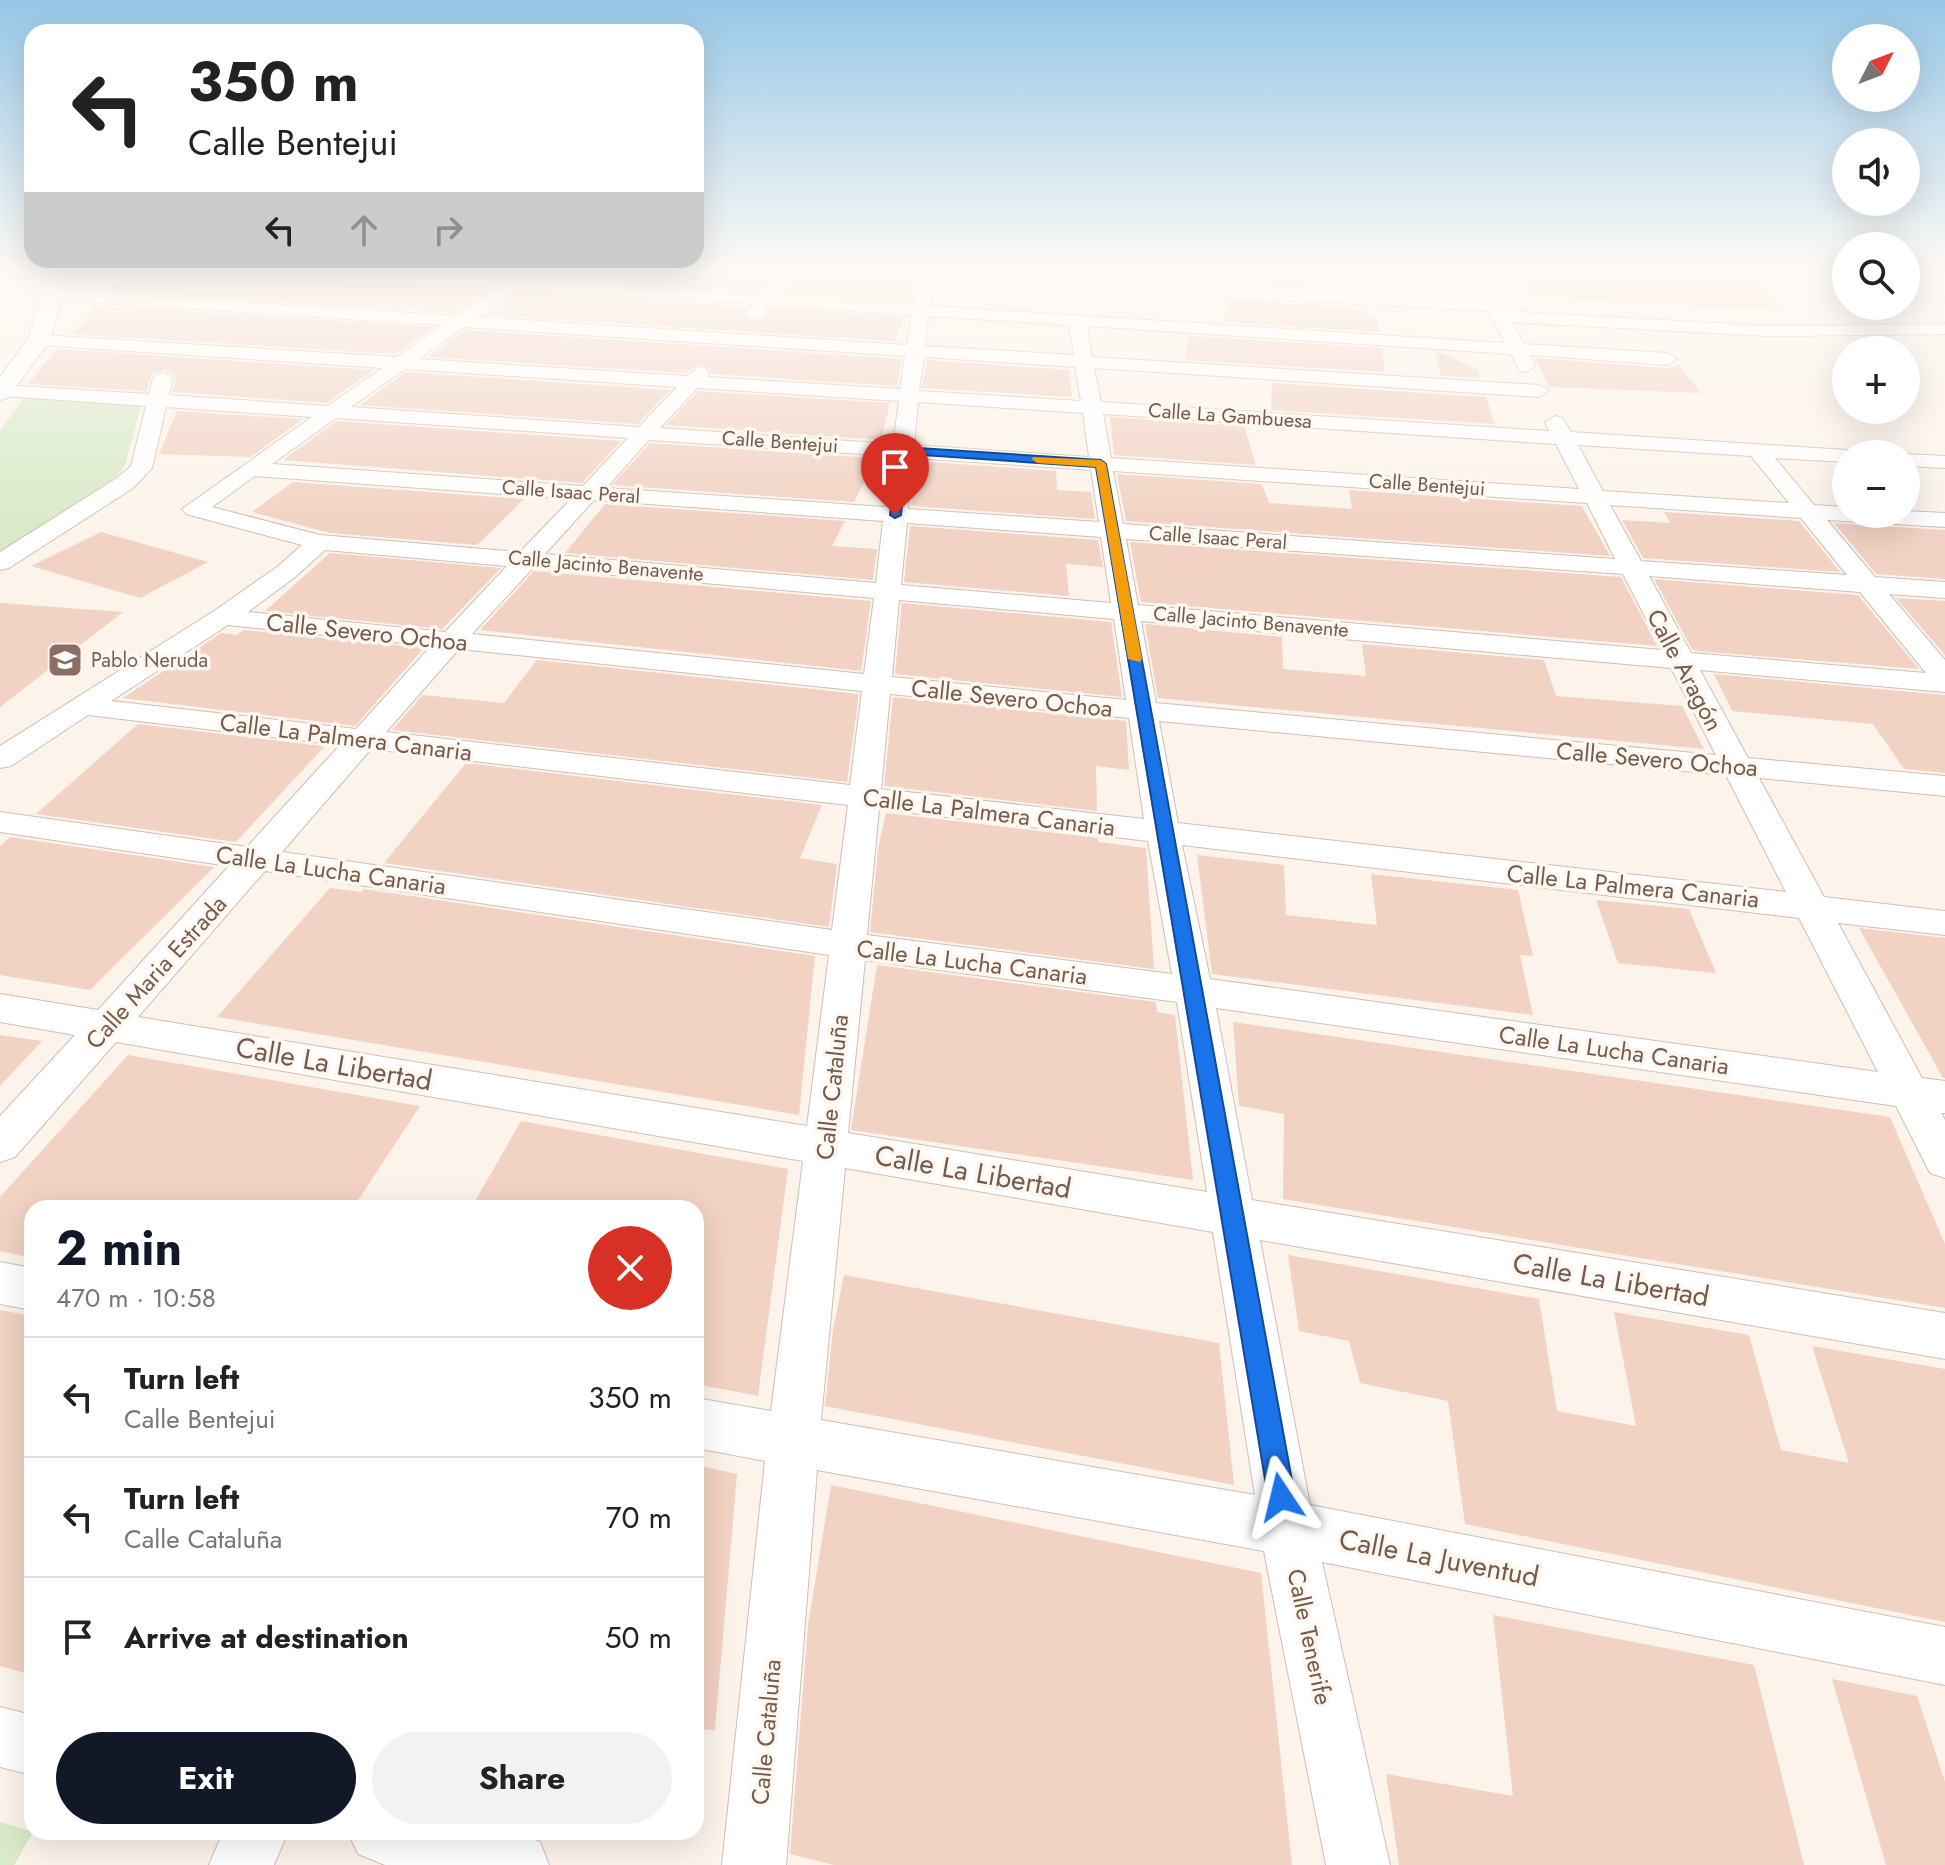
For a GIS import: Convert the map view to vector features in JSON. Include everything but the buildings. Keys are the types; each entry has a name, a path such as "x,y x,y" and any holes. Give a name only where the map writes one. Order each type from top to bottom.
{"street":[{"path":"1,392 29,354"},
{"path":"0,563 125,483 141,468 167,357 170,354"},
{"name":"Calle La Gambuesa","path":"240,354 1832,455"},
{"path":"251,469 415,354"},
{"name":"Calle Maria Estrada","path":"0,1145 452,640 530,560 717,354"},
{"name":"Calle Cataluña","path":"754,1865 793,1443 914,354"},
{"path":"976,354 1539,391"},
{"name":"Calle Tenerife","path":"1083,354 1163,833 1194,991 1287,1528 1358,1865"},
{"name":"Calle Aragón","path":"1521,354 1735,767 1945,1160"},
{"path":"1586,354 1668,359"},
{"name":"Calle Bentejui","path":"1,392 1832,513"},
{"path":"1757,450 1945,680"},
{"path":"1920,461 1945,462"},
{"name":"Calle Isaac Peral","path":"251,469 1945,590"},
{"name":"Calle Jacinto Benavente","path":"251,469 194,509 319,542 1679,660 1945,680"},
{"name":"Calle Bentejui","path":"1920,518 1945,520"},
{"path":"0,759 223,617 286,572 319,542"},
{"name":"Calle Severo Ochoa","path":"223,617 1144,711 1945,786"},
{"name":"Calle La Palmera Canaria","path":"82,706 1945,923"},
{"name":"Calle La Lucha Canaria","path":"0,822 847,945 1945,1097"},
{"name":"Calle La Libertad","path":"0,1008 1945,1336"},
{"path":"0,1283 24,1288"},
{"name":"Calle La Juventud","path":"704,1425 793,1443 1287,1528 1945,1656"},
{"path":"0,1737 24,1743"},
{"path":"241,1865 252,1840"},
{"path":"413,1840 517,1865"}],"green space":[{"path":"24,397 141,405 125,466 107,487 0,555 0,431"},
{"path":"0,1822 24,1829 24,1840 28,1840 14,1865 0,1865"}],"slow traffic":[{"path":"1037,459 1101,464 1135,659"}],"place":[{"name":"Pablo Neruda","path":"65,660"}],"route":[{"path":"895,515 903,450 1101,464 1281,1497"}]}
